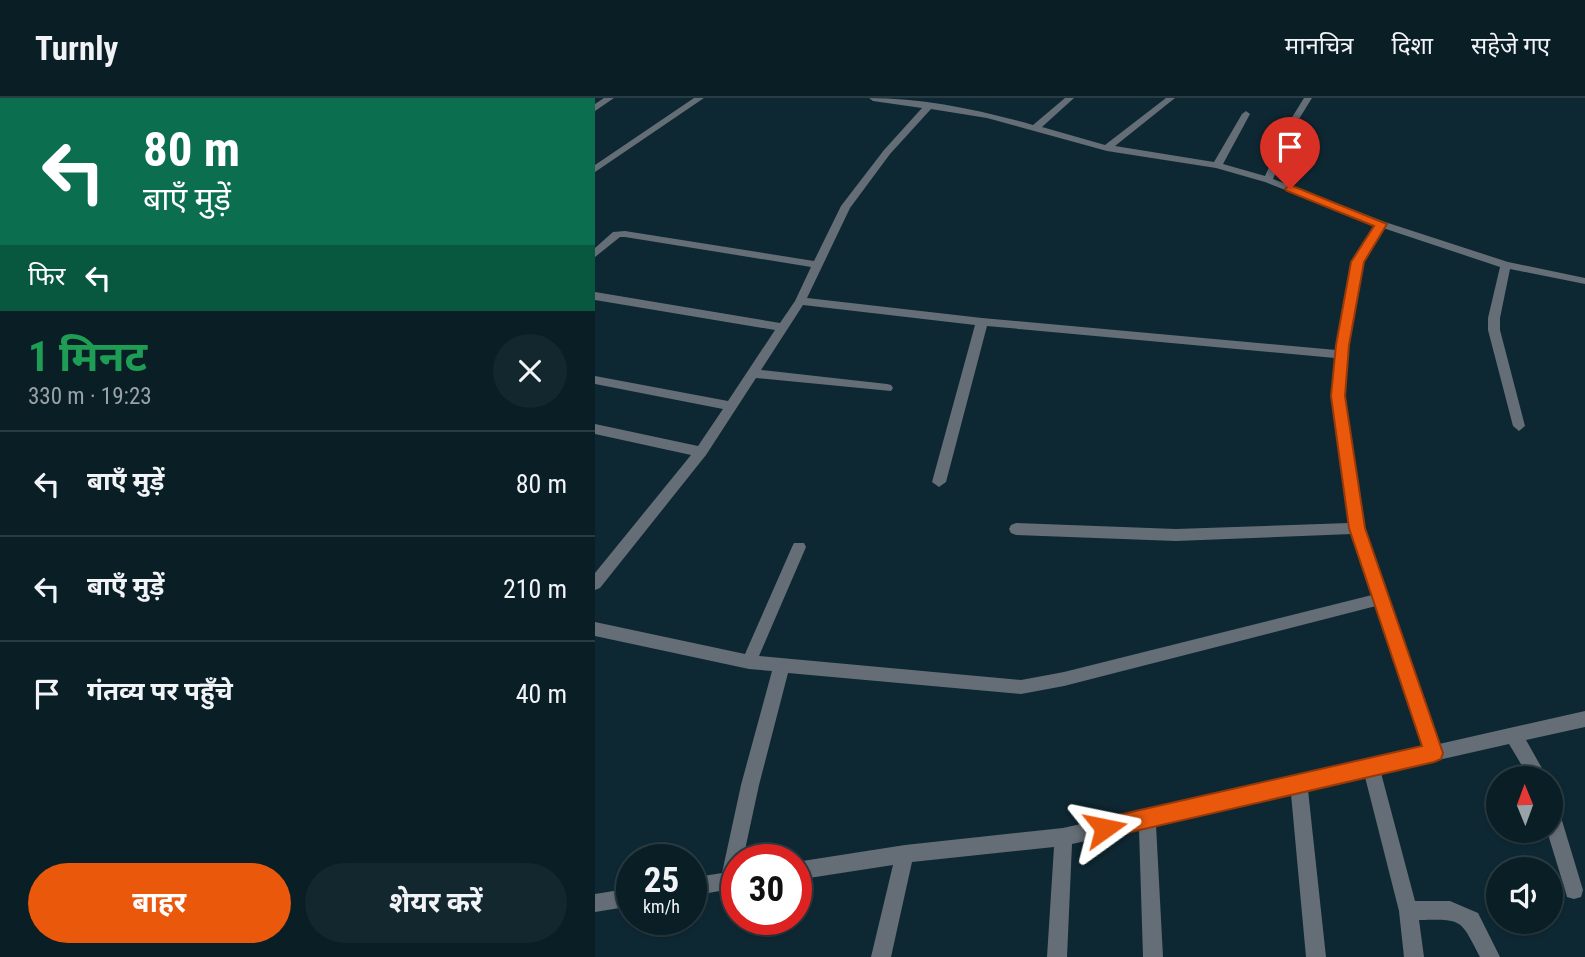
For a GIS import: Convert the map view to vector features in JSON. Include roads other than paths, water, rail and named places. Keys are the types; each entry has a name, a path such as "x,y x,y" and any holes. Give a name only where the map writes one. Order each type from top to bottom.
{"street":[{"path":"595,108 610,98"},
{"path":"595,169 700,98"},
{"path":"873,98 988,115 1107,148 1217,165 1268,180 1381,224 1506,265 1585,281"},
{"path":"1035,128 1070,98"},
{"path":"1107,148 1171,98"},
{"path":"1268,180 1295,119 1308,98"},
{"path":"595,584 701,452 800,301 845,208 887,152 929,106"},
{"path":"1217,165 1246,114"},
{"path":"1381,224 1357,262 1338,396 1357,528 1434,753"},
{"path":"595,254 617,234 625,234 817,265"},
{"path":"1506,265 1495,317 1495,330 1519,426"},
{"path":"595,296 781,327"},
{"path":"800,301 982,322 1342,355"},
{"path":"939,482 982,322"},
{"path":"753,373 887,388"},
{"path":"595,380 731,406"},
{"path":"595,429 701,452"},
{"path":"1016,529 1176,535 1357,528"},
{"path":"749,662 799,547"},
{"path":"595,629 749,662 1021,687 1064,679 1380,599"},
{"path":"740,844 750,785 782,664"},
{"path":"812,869 905,854 1063,837 1585,719"},
{"path":"1513,735 1532,766"},
{"path":"1371,767 1408,911 1414,957"},
{"path":"1299,783 1317,957"},
{"path":"1147,819 1153,957"},
{"path":"1057,957 1063,837"},
{"path":"1560,844 1574,890"},
{"path":"881,957 905,854"},
{"path":"595,903 616,900"},
{"path":"1408,911 1450,910 1471,920 1490,957"}]}
